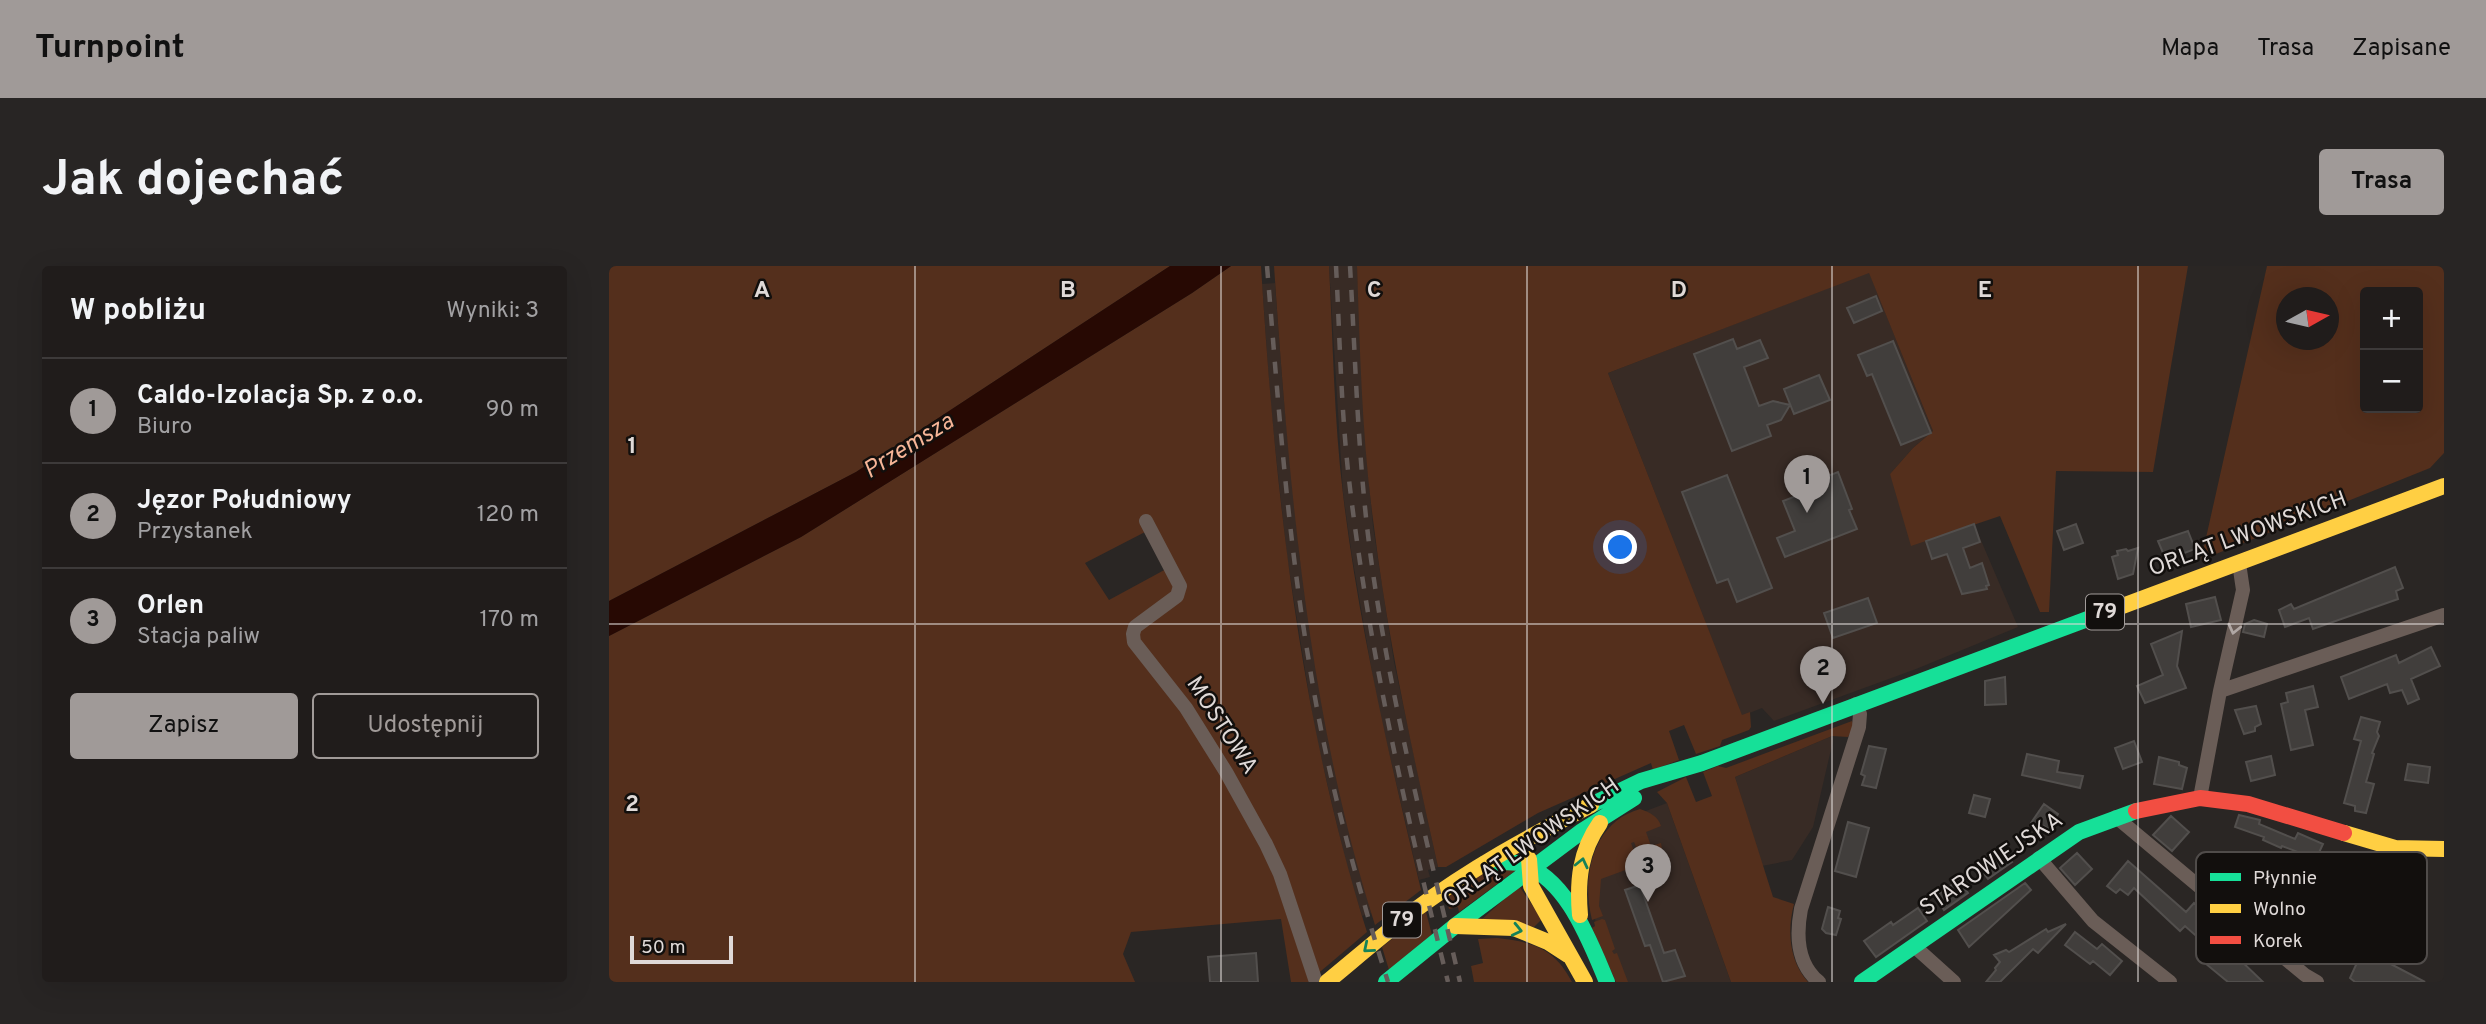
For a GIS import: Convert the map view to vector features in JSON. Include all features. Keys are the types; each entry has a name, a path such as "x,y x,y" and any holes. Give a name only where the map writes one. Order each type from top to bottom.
{"main road":[{"name":"ORLĄT LWOWSKICH","path":"1327,982 1415,910 1482,864 1547,827 1641,780 1675,773 2444,486"},
{"name":"ORLĄT LWOWSKICH","path":"1386,982 1455,926 1608,813 1659,786 1675,773"},
{"name":"STAROWIEJSKA","path":"1862,982 2079,832 2130,812 2200,798 2248,804 2395,848 2444,849"},
{"path":"1580,919 1577,892 1585,848 1608,813"},
{"path":"1547,827 1533,848 1529,861 1531,886 1585,982"},
{"path":"1482,864 1522,864 1541,874 1555,886 1567,898 1580,919 1607,982"},
{"path":"1455,926 1501,927 1525,931 1551,943 1572,959"}],"street":[{"name":"MOSTOWA","path":"1146,520 1180,586 1177,596 1135,627 1132,634 1134,642 1186,708 1266,844 1280,874 1316,982"},
{"path":"2200,798 2243,590 2239,563"},
{"path":"2220,691 2444,615"},
{"path":"1819,982 1803,961 1797,926 1859,727 1860,715 1856,704"},
{"path":"2116,817 2196,884"},
{"path":"2039,858 2093,921 2170,982"},
{"path":"1914,946 1954,982"},
{"path":"2293,964 2317,982"}],"shaded area":[{"path":"609,266 1170,266 856,472 609,601"},
{"path":"1231,266 1261,266 1283,519 1307,686 1343,851 1367,932 1308,982 1291,982 1281,919 1131,932 1123,954 1135,982 609,982 609,636 801,537","holes":["1145,532 1168,568 1109,600 1085,563"]},
{"path":"1274,266 1329,266 1338,437 1350,544 1376,693 1421,890 1375,925 1333,764 1305,599 1287,432"},
{"path":"1329,266 1357,266 1373,526 1394,662 1438,867 1428,870 1430,877 1419,880 1377,702 1352,556 1343,493"},
{"path":"1357,266 2188,266 2153,472 2056,471 2049,612 2040,612 2000,516 1911,546 1890,474 1913,448 1933,431 1869,273 1608,373 1742,715 1750,712 1751,727 1722,740 1720,746 1696,754 1684,725 1669,731 1679,760 1653,770 1651,763 1538,813 1446,867 1438,867 1402,698 1380,570 1364,429"},
{"path":"2267,266 2444,266 2444,453 2430,468 2201,560"},
{"path":"1869,272 1933,431 1913,448 1890,474 1926,541 1974,524 2018,627 1916,669 1774,721 1762,708 1742,716 1608,373"},
{"path":"1275,283 1300,559 1338,783 1371,913 1362,916 1347,868 1315,732 1287,557 1271,409 1262,284"},
{"path":"1852,721 1854,726 1848,737 1832,736 1735,777 1773,897 1794,904 1791,945 1797,965 1808,982 1731,982 1667,803 1657,792 1686,777 1696,802 1712,796 1703,772 1718,766 1726,768"},
{"path":"1832,736 1813,827 1792,860 1762,866 1735,777"},
{"path":"1667,803 1731,982 1619,982 1596,931 1592,873 1630,817"},
{"path":"1640,809 1650,813 1660,823 1661,826 1646,832 1651,846 1661,843 1659,858 1655,848 1639,854 1634,842 1631,843 1639,865 1601,879 1599,906 1603,916 1592,920 1588,886 1594,853 1611,826"},
{"path":"1519,868 1459,912 1458,907 1449,909 1446,897 1484,873"},
{"path":"1519,886 1542,919 1534,927 1481,920"},
{"path":"1426,912 1432,935 1389,970 1382,947"},
{"path":"1605,920 1615,949 1612,951 1617,953 1628,982 1616,982 1592,928 1595,926 1594,922"},
{"path":"1497,938 1542,949 1558,962 1572,982 1474,982 1471,966 1483,963 1478,939"}],"water":[{"name":"Przemsza","path":"1170,266 1231,266 801,537 609,636 609,601 856,472"}],"building":[{"path":"1876,296 1882,311 1854,323 1847,308"},
{"path":"1733,339 1737,349 1760,340 1768,358 1744,367 1759,406 1773,401 1790,405 1781,420 1767,425 1771,436 1732,451 1694,354"},
{"path":"1893,341 1931,433 1901,445 1872,374 1867,376 1858,355"},
{"path":"1819,375 1830,400 1794,414 1784,389"},
{"path":"1838,472 1857,529 1785,557 1777,538 1795,531 1783,501 1822,486 1820,479"},
{"path":"1727,475 1772,588 1737,602 1728,579 1717,583 1682,492"},
{"path":"1974,524 1980,542 1963,548 1970,568 1982,563 1989,585 1986,586 1987,589 1962,594 1947,554 1932,559 1926,541"},
{"path":"2076,524 2083,543 2064,550 2057,531"},
{"path":"2188,531 2195,549 2166,560 2158,541"},
{"path":"2138,548 2133,574 2118,579 2112,557 2118,555 2117,551"},
{"path":"2395,567 2403,588 2396,591 2398,599 2313,629 2309,618 2285,627 2279,610 2291,604 2294,609"},
{"path":"2215,597 2221,620 2191,627 2186,604"},
{"path":"1868,598 1877,623 1833,638 1824,613"},
{"path":"2254,620 2267,624 2264,637 2243,632 2245,624"},
{"path":"2182,631 2177,666 2186,688 2145,703 2137,686 2163,675 2151,644"},
{"path":"2431,647 2440,666 2411,679 2419,699 2408,704 2402,690 2390,693 2387,684 2349,699 2341,677 2396,655 2399,663"},
{"path":"2005,677 2006,704 1985,705 1985,681"},
{"path":"2313,686 2318,707 2305,710 2313,745 2291,750 2281,704 2288,702 2286,693"},
{"path":"2256,706 2261,724 2255,727 2255,731 2244,734 2235,710"},
{"path":"2361,717 2380,722 2377,732 2379,736 2372,753 2374,754 2366,782 2374,784 2366,813 2355,811 2355,806 2344,803 2361,741 2354,739"},
{"path":"2134,741 2142,762 2123,769 2115,748"},
{"path":"1869,746 1886,749 1876,788 1862,785 1865,776 1861,774"},
{"path":"2027,754 2059,761 2057,772 2083,776 2080,788 2022,775"},
{"path":"2271,756 2275,775 2251,781 2246,762"},
{"path":"2159,757 2179,762 2179,765 2187,768 2182,789 2154,784"},
{"path":"2408,764 2430,767 2428,783 2405,780"},
{"path":"1974,795 1990,799 1985,817 1969,813"},
{"path":"2044,804 2058,814 2049,829 2044,826 2041,831 2031,823"},
{"path":"2239,815 2260,820 2259,824 2295,839 2298,833 2323,844 2319,852 2298,852 2282,846 2281,848 2263,840 2264,837 2235,827"},
{"path":"2171,816 2189,832 2172,851 2153,835"},
{"path":"1848,822 1869,828 1856,877 1835,871"},
{"path":"2000,847 2012,862 1988,879 1977,865"},
{"path":"2077,853 2092,869 2075,885 2060,868"},
{"path":"2128,861 2186,912 2194,903 2196,905 2196,936 2185,926 2180,931 2134,888 2128,895 2120,889 2116,893 2107,886"},
{"path":"1959,880 1968,893 1944,910 1935,896"},
{"path":"2025,883 2031,890 1969,947 1958,930"},
{"path":"1640,885 1664,953 1675,950 1685,976 1663,982 1650,945 1645,946 1625,890"},
{"path":"1828,907 1840,911 1838,918 1841,919 1836,935 1826,933 1822,929"},
{"path":"1918,908 1927,921 1876,957 1864,941 1891,922 1893,925"},
{"path":"2066,924 2038,953 2033,949 2000,982 1986,982 2000,962 1994,955 2006,950 2009,952 2046,929 2048,932"},
{"path":"2075,932 2097,949 2102,944 2122,961 2110,975 2093,961 2090,964 2065,945"},
{"path":"1256,953 1258,982 1210,982 1208,957"},
{"path":"2206,964 2244,964 2263,982 2228,982"},
{"path":"2356,964 2391,964 2425,982 2355,982 2350,978"}],"railway":[{"path":"1267,266 1289,514 1309,662 1343,824 1388,982"},
{"path":"1336,266 1347,461 1358,550 1379,675 1404,798 1448,982"},
{"path":"1350,266 1361,458 1373,573 1401,727 1460,982"}],"traffic: fast":[{"path":"1591,805 1641,781 1702,763 2101,614"},
{"path":"1386,982 1455,926 1582,831 1634,798"},
{"path":"1862,982 2079,832 2136,811"},
{"path":"1484,864 1517,863 1534,870 1549,881 1563,895 1574,912 1607,982"}],"traffic: slow":[{"path":"2101,614 2444,486"},
{"path":"1327,982 1436,895 1523,841 1591,805"},
{"path":"1580,915 1581,867 1588,844 1600,823"},
{"path":"2344,833 2395,848 2444,849"},
{"path":"1529,859 1531,886 1585,982"},
{"path":"1455,926 1514,928 1548,942 1568,955"}],"traffic: jam":[{"path":"2136,811 2200,798 2248,804 2344,833"}],"place":[{"name":"Caldo-Izolacja Sp. z o.o.","path":"1807,513"},
{"name":"Jęzor Południowy","path":"1823,704"},
{"name":"Orlen","path":"1648,902"}]}
